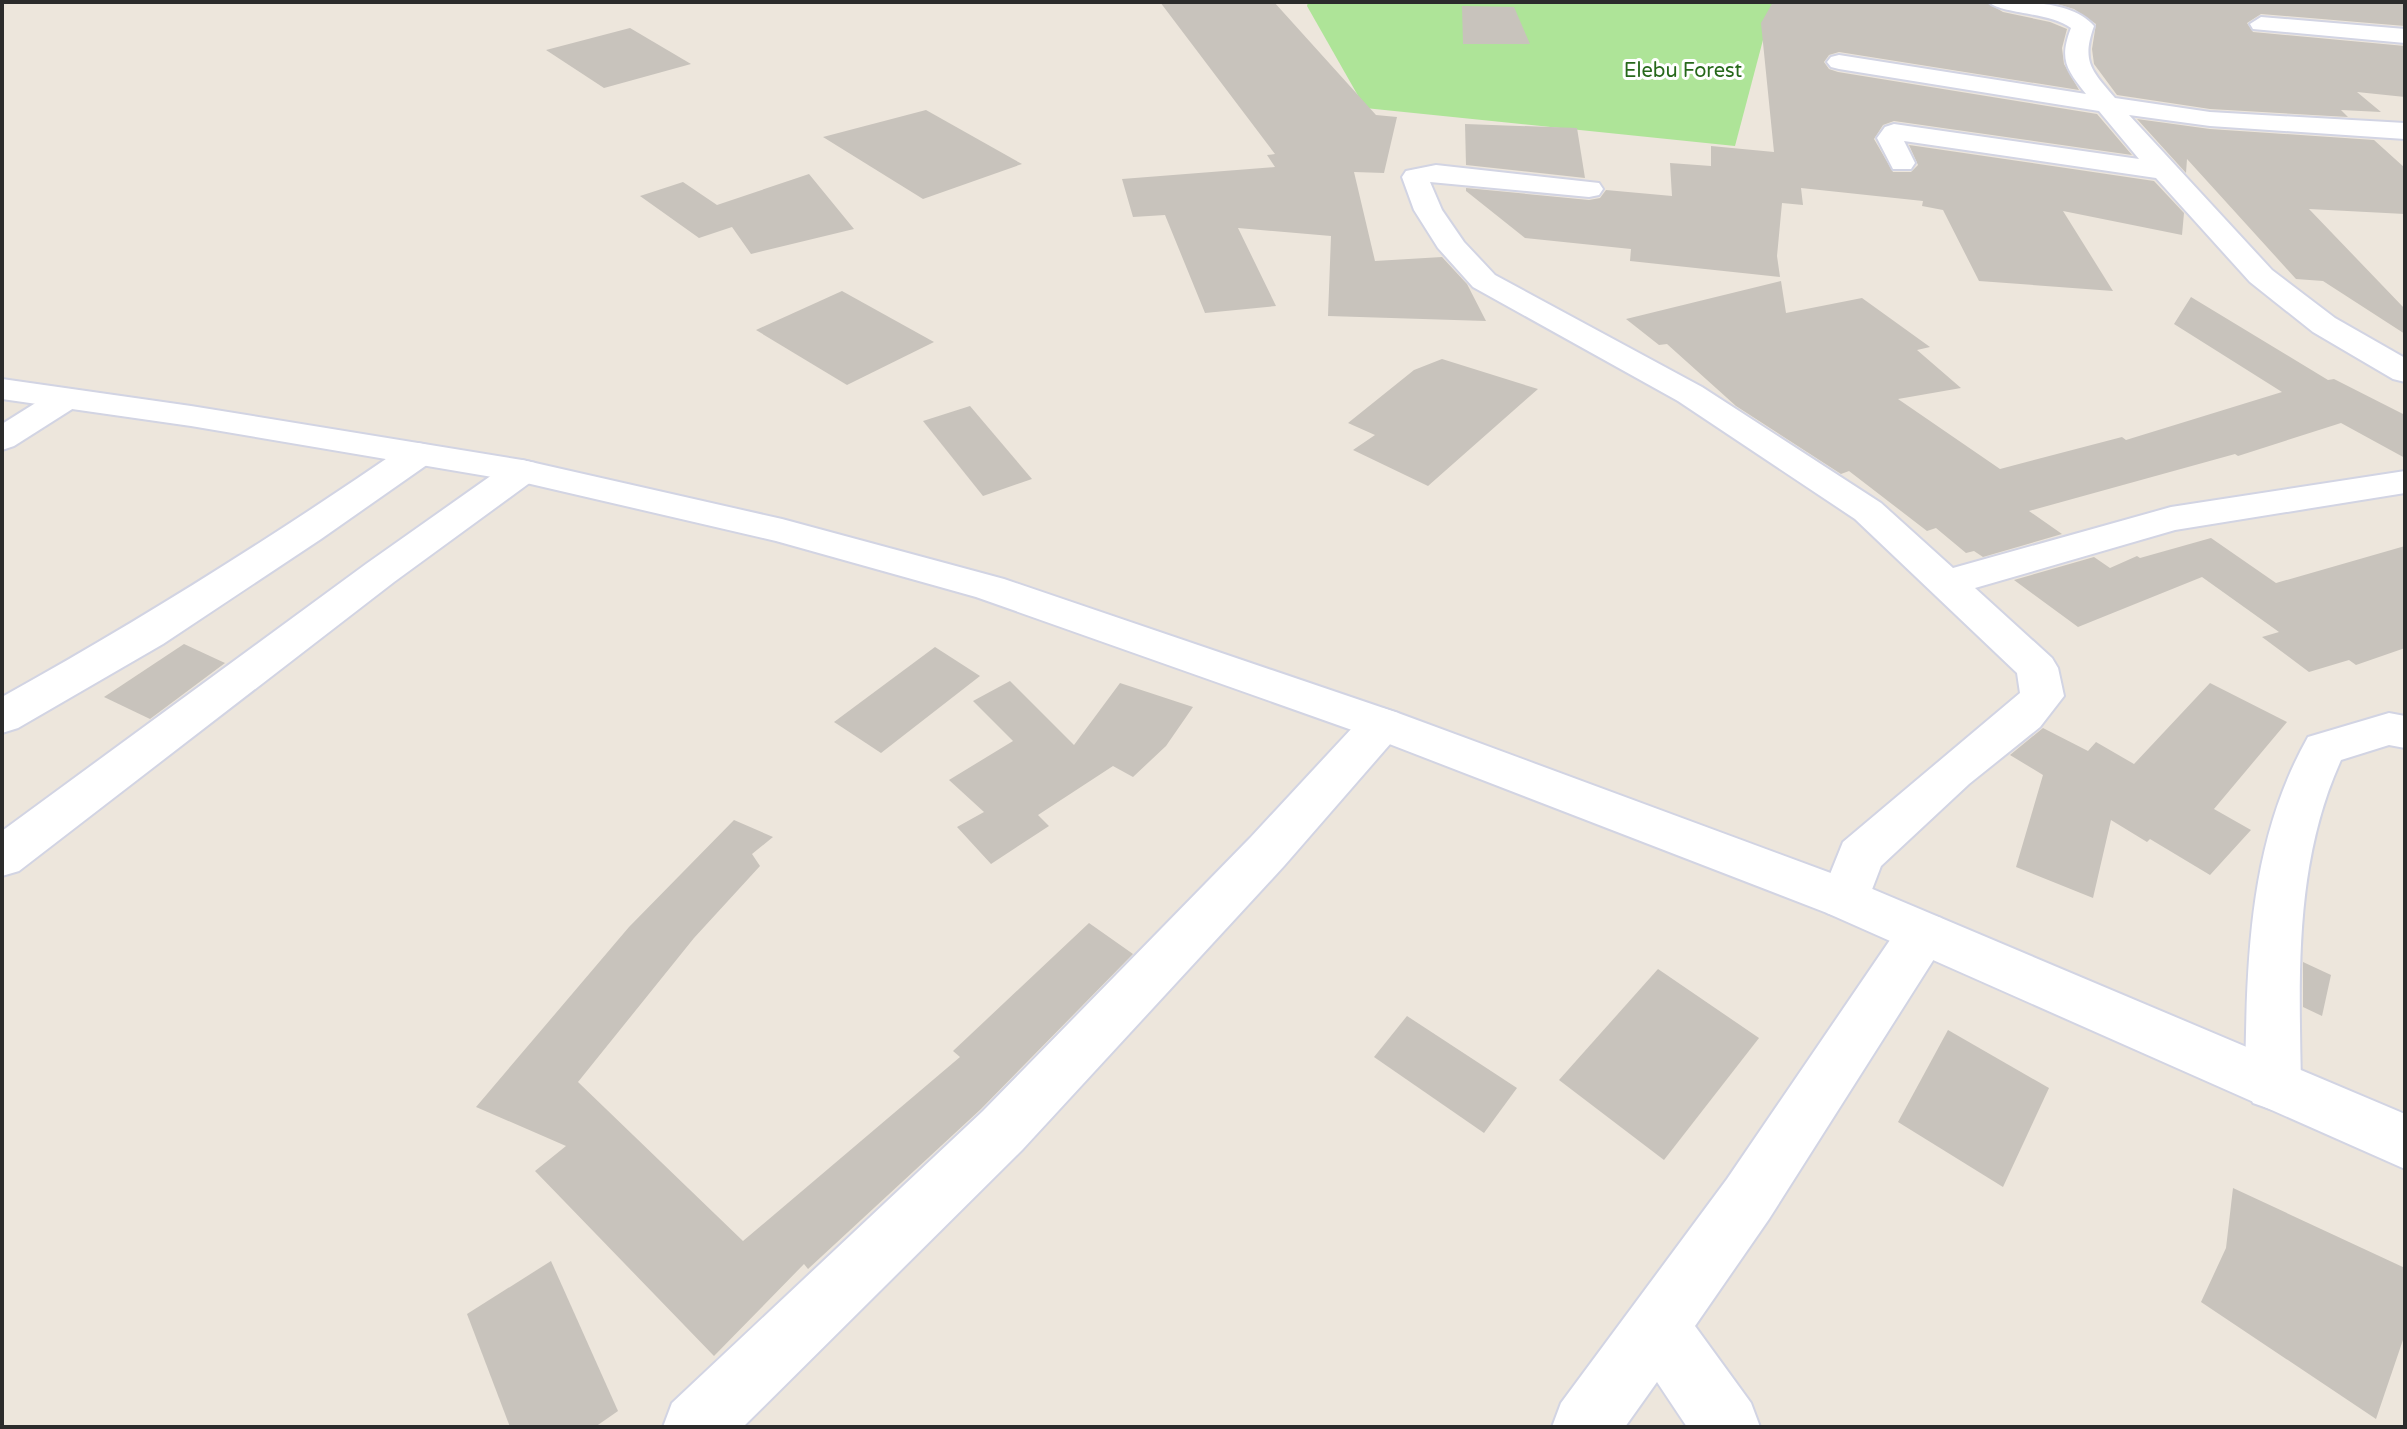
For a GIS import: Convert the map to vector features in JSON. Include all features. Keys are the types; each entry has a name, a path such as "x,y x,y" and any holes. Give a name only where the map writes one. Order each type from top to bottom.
{"street":[{"path":"2000,2 2051,10 2073,17 2083,26 2076,45 2078,69 2104,105 2261,276 2324,325 2405,372"},
{"path":"2261,24 2405,36"},
{"path":"1839,62 2210,119 2405,131"},
{"path":"1902,163 1890,138 1894,132 2164,171"},
{"path":"1589,189 1436,173 1415,177 1428,210 1453,248 1484,281 1690,394 1868,511 2037,668 2042,696 2024,716 1953,772 1860,856 1845,899"},
{"path":"2,389 522,471 782,531 990,588 1382,724 1845,899 2405,1142"},
{"path":"2,439 65,399"},
{"path":"2,717 148,634 308,531 418,454"},
{"path":"2,857 380,573 522,471"},
{"path":"1947,583 2171,519 2405,482"},
{"path":"696,1427 1003,1130 1267,852 1382,724"},
{"path":"2273,1085 2273,955 2289,840 2305,782 2324,749 2389,729 2405,732"},
{"path":"1585,1427 1748,1199 1923,933"},
{"path":"1658,1328 1727,1427"}],"green space":[{"name":"Elebu Forest","path":"1308,2 1773,2 1735,146 1365,108 1307,6"}],"building":[{"path":"1160,2 1274,2 1376,115 1397,117 1384,173 1354,172 1375,261 1442,257 1467,284 1486,321 1328,316 1331,236 1238,228 1276,306 1205,313 1165,215 1133,217 1122,179 1275,167 1267,155 1275,154"},
{"path":"1773,2 1986,2 2003,12 2050,22 2067,29 2062,48 2064,64 2079,90 1839,52 1829,55 1824,62 1829,69 1838,72 2097,114 2132,155 1894,121 1883,125 1874,139 1893,172 1911,172 1918,165 1909,145 2154,181 2184,213 2182,235 2063,211 2113,291 1979,281 1943,210 1922,206 1923,201 1801,188 1803,205 1782,203 1777,256 1780,277 1630,261 1631,249 1525,238 1466,191 1466,188 1589,200 1600,198 1606,190 1672,196 1670,163 1711,166 1711,146 1774,152 1761,23"},
{"path":"2050,2 2405,4 2405,26 2261,14 2247,23 2253,32 2405,46 2405,97 2357,92 2381,112 2341,110 2348,117 2210,109 2117,95 2094,64 2092,49 2096,24 2074,9"},
{"path":"1462,6 1514,7 1530,44 1463,44"},
{"path":"630,28 691,64 604,88 546,50"},
{"path":"926,110 1022,164 923,199 823,137"},
{"path":"2137,119 2210,129 2374,140 2405,168 2405,214 2309,209 2405,309 2405,334 2323,281 2296,279 2187,159 2186,173"},
{"path":"1465,124 1577,128 1585,178 1466,165"},
{"path":"809,174 854,229 751,254 732,227 699,238 640,196 683,182 717,205"},
{"path":"1781,281 1786,313 1862,298 1930,347 1917,350 1961,388 1898,399 2000,469 2122,437 2126,440 2282,392 2174,324 2191,297 2328,380 2334,379 2405,415 2405,458 2341,423 2238,456 2235,454 2029,511 2062,534 1983,557 1974,551 1966,553 1936,528 1927,531 1849,471 1841,474 1736,406 1667,344 1659,345 1626,319"},
{"path":"842,291 934,342 847,385 756,330"},
{"path":"1442,359 1538,389 1428,486 1353,450 1375,435 1348,423 1414,370"},
{"path":"970,406 1032,479 983,496 923,421"},
{"path":"2211,538 2276,583 2405,546 2405,648 2356,665 2349,660 2309,672 2262,637 2279,632 2202,577 2078,627 2014,580 2094,557 2110,568 2137,556 2140,558"},
{"path":"184,644 225,663 150,719 104,697"},
{"path":"935,647 980,676 881,753 834,722"},
{"path":"1010,681 1074,745 1120,683 1193,707 1166,746 1133,777 1113,766 1038,815 1049,826 991,864 957,827 984,812 949,780 1013,741 973,701"},
{"path":"2210,683 2287,722 2214,809 2251,830 2210,875 2111,820 2093,898 2016,867 2043,775 2010,755 2043,728 2088,751 2096,742 2134,764"},
{"path":"734,820 773,837 752,854 760,866 694,938 578,1082 743,1241 960,1057 953,1051 1089,923 1133,954 981,1109 808,1269 804,1264 714,1356 535,1171 566,1146 476,1107 629,927"},
{"path":"2303,962 2331,975 2322,1016 2303,1007"},
{"path":"1658,969 1759,1038 1664,1160 1559,1080"},
{"path":"1407,1016 1517,1088 1484,1133 1374,1057"},
{"path":"1948,1030 2049,1088 2003,1187 1898,1122"},
{"path":"2233,1188 2405,1268 2405,1334 2376,1419 2201,1302 2226,1248"},
{"path":"551,1261 618,1411 595,1427 510,1427 467,1314"}]}
